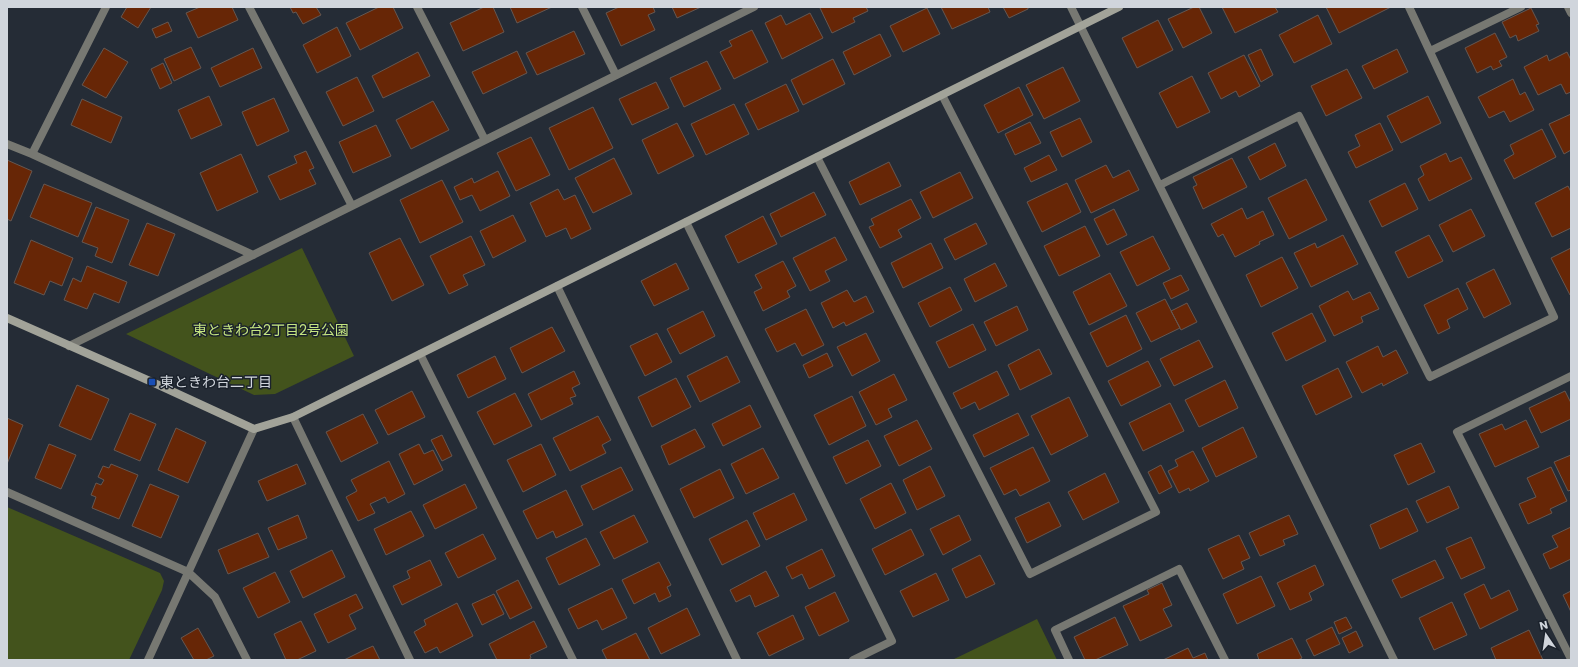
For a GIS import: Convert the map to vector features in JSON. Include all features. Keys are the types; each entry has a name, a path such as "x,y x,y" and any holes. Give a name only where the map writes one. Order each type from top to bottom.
{"street":[{"path":"32,154 106,7"},
{"path":"249,7 352,206"},
{"path":"417,7 485,140"},
{"path":"582,7 616,75"},
{"path":"1071,7 1394,660"},
{"path":"7,318 254,429 293,417 1119,7"},
{"path":"1160,185 1300,116 1430,377 1554,317 1409,7"},
{"path":"1430,51 1521,7"},
{"path":"1568,7 1571,14"},
{"path":"69,346 750,8"},
{"path":"817,157 1030,574 1156,512 942,95"},
{"path":"7,144 253,255"},
{"path":"686,222 892,641 854,660"},
{"path":"557,286 737,660"},
{"path":"420,354 573,660"},
{"path":"1571,376 1457,432 1571,659"},
{"path":"293,417 410,660"},
{"path":"148,660 254,429"},
{"path":"7,492 188,572 215,597 247,660"},
{"path":"1069,660 1055,630 1179,569 1225,660"}],"green space":[{"name":"東ときわ台2丁目2号公園","path":"302,248 354,356 275,394 254,395 126,334"},
{"path":"7,507 160,573 164,581 162,590 129,660 7,660"},
{"path":"1037,619 1057,660 952,660"}],"building":[{"path":"127,7 151,7 138,28 121,17"},
{"path":"200,7 232,7 238,20 198,38 186,13"},
{"path":"290,7 316,7 321,15 303,24 296,12 293,13"},
{"path":"379,7 393,7 403,28 360,50 346,23"},
{"path":"484,7 493,7 504,32 463,51 450,23"},
{"path":"510,7 552,7 517,23"},
{"path":"619,7 653,7 655,12 648,15 655,30 621,46 606,13"},
{"path":"672,7 701,7 677,18"},
{"path":"866,7 868,11 853,18 855,22 832,33 820,8"},
{"path":"941,7 988,7 990,12 952,29"},
{"path":"1003,7 1028,7 1028,9 1009,18"},
{"path":"1194,7 1199,7 1212,33 1183,48 1168,19"},
{"path":"1222,7 1275,7 1278,12 1235,33"},
{"path":"1326,7 1391,7 1339,33"},
{"path":"927,8 940,34 903,52 890,26"},
{"path":"1531,8 1539,24 1536,25 1539,31 1518,41 1516,35 1510,38 1502,22"},
{"path":"810,13 823,38 782,59 765,23 781,15 786,25"},
{"path":"1318,15 1332,44 1294,63 1279,35"},
{"path":"1158,20 1173,50 1137,68 1122,38"},
{"path":"168,22 172,31 156,38 152,29"},
{"path":"337,27 351,56 317,73 303,45"},
{"path":"752,30 768,62 734,79 720,52 732,46 729,41"},
{"path":"574,31 585,54 537,75 526,53"},
{"path":"1495,33 1507,57 1499,61 1502,66 1493,70 1491,66 1477,73 1465,48"},
{"path":"880,34 891,56 854,75 843,52"},
{"path":"191,47 201,68 174,81 164,59"},
{"path":"104,48 128,62 106,98 82,85"},
{"path":"253,48 262,68 220,87 211,68"},
{"path":"1261,49 1273,75 1261,82 1248,55"},
{"path":"1397,49 1408,72 1374,89 1362,66"},
{"path":"517,51 527,73 483,94 472,72"},
{"path":"418,52 430,76 383,98 372,76"},
{"path":"1567,52 1571,60 1571,92 1566,94 1561,84 1538,95 1524,67 1547,55 1549,61"},
{"path":"1244,55 1260,86 1239,97 1236,91 1221,99 1208,73"},
{"path":"833,59 845,84 803,105 791,80"},
{"path":"707,61 721,89 684,107 670,78"},
{"path":"163,63 172,83 160,89 151,69"},
{"path":"1063,67 1080,101 1044,119 1026,85"},
{"path":"1347,69 1362,98 1326,116 1311,86"},
{"path":"1192,76 1210,112 1177,128 1159,93"},
{"path":"357,77 374,111 343,126 326,92"},
{"path":"1513,79 1520,95 1525,92 1534,110 1510,122 1504,111 1489,118 1478,97"},
{"path":"656,82 669,108 632,125 619,99"},
{"path":"786,84 799,111 758,130 745,104"},
{"path":"1019,87 1033,115 998,133 984,105"},
{"path":"209,96 222,125 191,139 178,110"},
{"path":"1428,96 1441,123 1401,143 1387,116"},
{"path":"274,98 289,131 257,146 242,112"},
{"path":"82,99 122,117 111,143 71,125"},
{"path":"433,101 449,130 411,149 396,120"},
{"path":"734,104 749,134 706,155 691,124"},
{"path":"593,107 613,148 569,170 549,128"},
{"path":"1571,114 1571,150 1564,154 1549,124"},
{"path":"1080,118 1092,142 1062,157 1050,132"},
{"path":"1030,122 1041,143 1015,155 1005,134"},
{"path":"677,123 694,156 658,174 642,140"},
{"path":"1380,123 1393,150 1356,168 1348,152 1360,146 1355,135"},
{"path":"376,125 391,156 353,173 339,142"},
{"path":"1542,129 1556,157 1514,179 1504,160 1514,154 1510,145"},
{"path":"531,137 550,175 516,191 497,153"},
{"path":"1275,143 1286,166 1260,180 1248,157"},
{"path":"306,151 314,168 309,170 316,184 280,200 268,176 297,163 294,156"},
{"path":"1446,153 1450,162 1461,157 1472,179 1429,201 1418,179 1424,175 1420,166"},
{"path":"241,154 258,192 217,211 200,173"},
{"path":"1049,155 1057,170 1031,182 1024,168"},
{"path":"614,158 632,194 593,213 575,178"},
{"path":"1232,158 1247,187 1203,209 1193,187 1197,185 1193,177"},
{"path":"7,160 32,171 11,221 7,219"},
{"path":"889,162 901,186 860,205 849,182"},
{"path":"1106,165 1113,178 1129,170 1139,190 1091,213 1075,180"},
{"path":"498,171 510,196 480,211 472,195 460,200 454,187 472,178 474,183"},
{"path":"960,172 973,198 933,218 920,192"},
{"path":"1306,179 1327,220 1289,239 1268,198"},
{"path":"442,180 463,222 420,243 400,200"},
{"path":"1067,183 1081,212 1042,232 1027,202"},
{"path":"1405,183 1418,209 1382,227 1369,201"},
{"path":"44,184 92,203 78,237 30,217"},
{"path":"1568,186 1571,192 1571,228 1552,237 1535,203"},
{"path":"558,189 564,200 575,195 591,229 571,239 566,228 546,237 530,203"},
{"path":"814,192 826,215 781,237 770,214"},
{"path":"911,199 921,218 898,230 902,237 880,248 869,227 874,225 871,219"},
{"path":"96,207 129,220 112,263 95,256 98,248 82,242"},
{"path":"1242,208 1247,219 1263,211 1274,235 1259,242 1260,244 1235,257 1223,234 1218,237 1211,224"},
{"path":"1114,209 1127,235 1107,245 1094,219"},
{"path":"1471,209 1485,236 1453,252 1439,225"},
{"path":"513,215 526,241 493,258 480,231"},
{"path":"763,216 777,244 738,263 725,236"},
{"path":"147,223 175,234 158,276 129,265"},
{"path":"976,223 987,244 955,260 944,239"},
{"path":"1085,226 1100,256 1059,276 1044,246"},
{"path":"1343,235 1358,264 1311,287 1294,253 1315,243 1317,248"},
{"path":"1429,235 1443,261 1408,278 1395,252"},
{"path":"471,236 485,265 463,275 468,285 449,294 430,256"},
{"path":"1153,236 1170,269 1137,286 1120,252"},
{"path":"835,237 847,260 825,271 830,281 810,291 793,258"},
{"path":"400,238 424,285 392,301 369,253"},
{"path":"31,240 73,258 62,286 50,281 44,295 14,283"},
{"path":"931,243 943,268 903,288 891,263"},
{"path":"1571,248 1571,294 1570,295 1551,258"},
{"path":"1282,257 1298,288 1261,307 1246,275"},
{"path":"783,261 796,286 787,291 790,297 763,311 754,292 762,288 755,275"},
{"path":"676,263 689,289 654,306 641,281"},
{"path":"995,263 1007,286 975,302 964,279"},
{"path":"87,266 127,282 119,303 94,293 87,309 64,300 73,278 81,282"},
{"path":"1494,269 1511,304 1484,318 1466,283"},
{"path":"1110,273 1127,306 1089,325 1073,292"},
{"path":"1181,275 1189,290 1171,299 1163,283"},
{"path":"950,287 962,310 930,327 918,303"},
{"path":"1458,288 1468,309 1447,320 1450,328 1438,334 1424,305"},
{"path":"847,290 854,302 866,296 874,312 846,326 844,322 833,328 821,303"},
{"path":"1348,291 1353,300 1370,292 1379,309 1361,317 1363,322 1334,336 1319,306"},
{"path":"1165,299 1180,328 1151,342 1136,313"},
{"path":"1187,303 1197,322 1181,330 1171,311"},
{"path":"1017,306 1028,330 996,346 984,322"},
{"path":"806,309 824,345 802,356 795,343 777,352 765,329"},
{"path":"703,311 715,336 680,354 667,329"},
{"path":"1312,313 1326,341 1286,361 1272,333"},
{"path":"1126,315 1142,349 1107,367 1090,333"},
{"path":"973,324 986,350 949,368 936,342"},
{"path":"552,327 565,351 522,373 510,348"},
{"path":"657,333 672,362 645,376 630,346"},
{"path":"866,333 880,361 852,376 837,347"},
{"path":"1199,340 1213,367 1174,386 1160,359"},
{"path":"1378,346 1383,357 1396,350 1408,373 1383,386 1382,383 1362,393 1346,362"},
{"path":"1039,349 1052,374 1020,390 1008,365"},
{"path":"827,353 833,366 809,378 803,365"},
{"path":"495,356 506,379 468,398 457,375"},
{"path":"727,356 740,382 700,402 687,376"},
{"path":"1148,361 1161,386 1121,406 1108,381"},
{"path":"1338,368 1352,397 1316,415 1302,386"},
{"path":"574,371 580,384 572,388 576,396 570,398 573,404 541,420 528,394"},
{"path":"997,371 1009,395 979,410 975,402 961,409 953,393"},
{"path":"894,374 907,400 888,409 892,417 876,425 859,392"},
{"path":"676,378 691,407 652,427 638,397"},
{"path":"1225,380 1238,408 1199,427 1185,400"},
{"path":"77,385 109,399 91,440 59,426"},
{"path":"412,391 425,417 388,435 375,410"},
{"path":"1565,391 1571,403 1571,419 1541,433 1529,408"},
{"path":"515,393 532,426 494,445 477,412"},
{"path":"852,396 866,426 829,445 814,415"},
{"path":"1069,397 1088,436 1051,455 1031,416"},
{"path":"1170,403 1184,431 1143,451 1129,423"},
{"path":"750,405 761,427 723,446 712,424"},
{"path":"130,413 156,424 140,461 114,450"},
{"path":"1018,413 1029,435 984,457 973,435"},
{"path":"363,414 378,443 341,462 326,432"},
{"path":"598,416 611,440 602,445 606,453 570,471 553,438"},
{"path":"7,418 23,425 7,464"},
{"path":"917,420 932,449 899,466 884,436"},
{"path":"1526,420 1539,447 1495,467 1479,434 1502,424 1505,430"},
{"path":"1243,427 1257,457 1216,477 1202,448"},
{"path":"176,428 206,442 188,483 158,470"},
{"path":"695,429 705,447 669,465 661,446"},
{"path":"442,435 452,456 442,461 431,440"},
{"path":"868,440 881,466 846,484 833,457"},
{"path":"1421,443 1435,472 1408,485 1394,455"},
{"path":"49,444 76,455 61,489 35,478"},
{"path":"419,444 424,454 433,450 443,470 414,485 399,454"},
{"path":"541,444 556,475 523,492 507,460"},
{"path":"1033,447 1050,481 1020,496 1016,489 1004,495 990,468"},
{"path":"763,448 779,478 746,494 731,464"},
{"path":"1193,451 1209,481 1190,491 1189,488 1179,493 1168,471 1178,466 1175,460"},
{"path":"1571,455 1571,490 1568,491 1554,462"},
{"path":"389,461 405,494 388,503 385,497 370,504 375,513 358,521 346,497 357,491 351,480"},
{"path":"111,464 138,475 119,519 92,508 96,497 91,495 96,483 101,485 104,480 98,477 103,466 109,468"},
{"path":"297,464 306,484 267,501 258,481"},
{"path":"1161,465 1172,487 1159,494 1148,472"},
{"path":"930,466 945,496 917,510 903,480"},
{"path":"621,467 633,490 593,510 581,486"},
{"path":"1551,467 1567,501 1550,509 1552,513 1528,524 1519,504 1536,497 1527,478"},
{"path":"720,469 734,498 694,518 680,489"},
{"path":"1105,473 1119,502 1083,520 1068,492"},
{"path":"891,483 906,513 875,529 860,499"},
{"path":"150,484 179,496 161,538 132,526"},
{"path":"465,484 477,508 435,529 423,505"},
{"path":"1449,486 1459,508 1427,523 1416,501"},
{"path":"566,490 583,525 556,538 553,531 537,539 523,511"},
{"path":"794,493 807,520 766,540 753,513"},
{"path":"1049,502 1061,526 1027,543 1015,518"},
{"path":"1407,508 1418,531 1380,549 1370,525"},
{"path":"411,511 424,536 386,555 374,529"},
{"path":"298,515 307,538 278,550 268,528"},
{"path":"634,515 648,542 614,559 600,532"},
{"path":"959,515 971,540 943,555 930,529"},
{"path":"1289,515 1298,534 1283,540 1285,545 1260,556 1249,533"},
{"path":"747,520 760,546 722,565 709,539"},
{"path":"1571,527 1571,559 1550,569 1543,554 1558,547 1552,536"},
{"path":"911,529 924,555 885,575 872,549"},
{"path":"258,533 269,557 228,574 218,550"},
{"path":"483,534 496,559 458,578 445,553"},
{"path":"1239,535 1250,558 1241,562 1244,569 1223,579 1208,549"},
{"path":"1471,537 1485,568 1461,579 1446,548"},
{"path":"586,538 600,565 559,585 546,558"},
{"path":"822,549 835,576 809,589 802,574 792,579 786,567"},
{"path":"332,550 345,577 303,598 290,571"},
{"path":"980,555 995,584 966,598 952,569"},
{"path":"430,560 442,585 402,605 393,586 410,578 407,571"},
{"path":"1435,560 1444,578 1401,598 1392,580"},
{"path":"659,562 671,585 667,587 671,596 659,602 655,593 634,604 622,580"},
{"path":"1315,565 1324,585 1309,593 1312,600 1290,610 1277,583"},
{"path":"766,571 779,596 755,607 750,595 736,602 730,590"},
{"path":"275,572 290,602 258,618 243,588"},
{"path":"936,573 949,600 913,617 900,591"},
{"path":"1261,576 1275,606 1237,624 1223,594"},
{"path":"518,580 532,608 510,619 496,591"},
{"path":"1162,583 1172,605 1163,609 1172,626 1140,641 1123,606 1149,594 1147,590"},
{"path":"1484,584 1491,599 1509,590 1518,610 1480,629 1464,594"},
{"path":"612,588 627,618 602,630 597,620 578,629 568,609"},
{"path":"1571,591 1571,612 1563,595"},
{"path":"835,592 849,621 819,636 805,607"},
{"path":"356,594 363,608 349,615 356,629 328,643 314,614"},
{"path":"494,594 504,614 482,625 472,604"},
{"path":"1452,602 1467,635 1434,650 1419,618"},
{"path":"457,603 473,636 440,653 437,647 425,653 414,632 426,625 424,620"},
{"path":"687,608 700,635 661,654 648,628"},
{"path":"793,615 804,639 769,656 757,633"},
{"path":"1115,617 1128,645 1095,660 1085,660 1074,637"},
{"path":"1346,617 1352,628 1339,634 1334,622"},
{"path":"301,621 316,651 297,660 286,660 274,634"},
{"path":"534,621 547,647 530,655 531,658 528,660 497,660 489,644"},
{"path":"1332,627 1340,644 1314,656 1306,640"},
{"path":"198,628 214,656 206,660 194,660 181,638"},
{"path":"1529,630 1543,660 1496,660 1491,648"},
{"path":"1356,631 1363,646 1349,653 1342,638"},
{"path":"636,633 650,660 607,660 602,650"},
{"path":"1292,638 1302,658 1298,660 1259,660 1257,654"},
{"path":"373,646 380,660 344,660 364,650"},
{"path":"1188,648 1193,658 1205,653 1208,660 1163,660"}],"place":[{"name":"東ときわ台二丁目","path":"152,382"}]}
